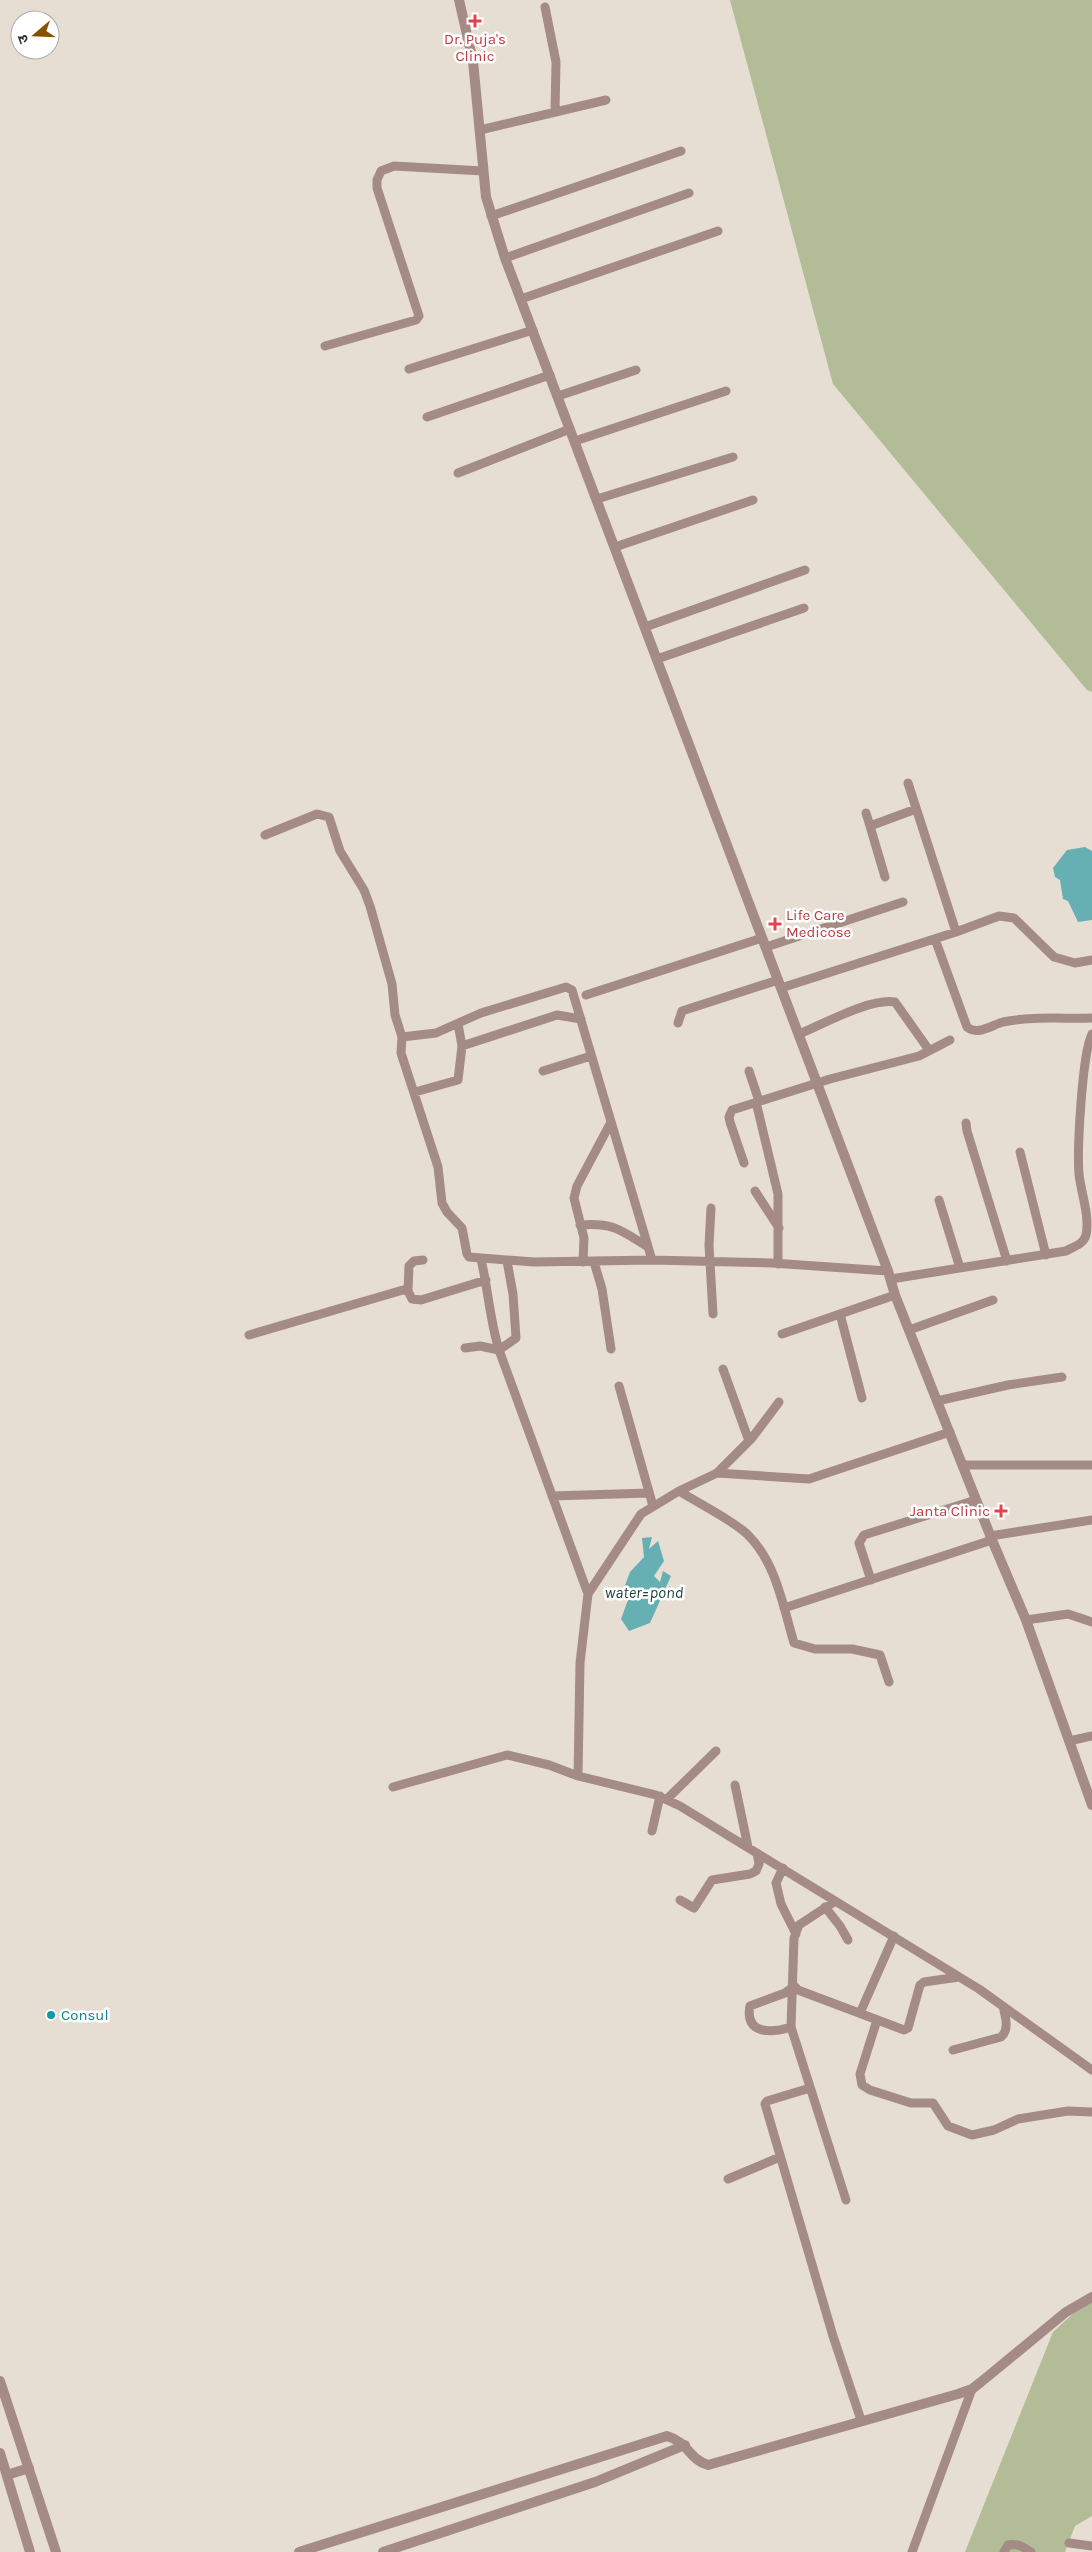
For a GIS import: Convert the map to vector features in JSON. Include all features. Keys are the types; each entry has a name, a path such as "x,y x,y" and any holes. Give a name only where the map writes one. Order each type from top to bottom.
{"street":[{"path":"459,0 471,47 483,171 491,216 505,258 818,1084 895,1295 991,1538 1026,1620 1092,1805"},
{"path":"545,7 556,62 555,112"},
{"path":"480,130 606,100"},
{"path":"491,216 681,151"},
{"path":"325,346 416,320 420,316 377,188 377,180 381,171 394,166 483,171"},
{"path":"505,258 689,193"},
{"path":"521,299 718,232"},
{"path":"409,369 533,330"},
{"path":"558,396 636,370"},
{"path":"427,417 550,375"},
{"path":"575,441 726,391"},
{"path":"458,473 570,429"},
{"path":"596,499 733,457"},
{"path":"615,547 753,500"},
{"path":"645,627 805,570"},
{"path":"657,659 804,608"},
{"path":"908,783 956,932"},
{"path":"870,826 916,809"},
{"path":"866,813 886,878"},
{"path":"265,835 317,814 329,817 340,851 364,890 370,906 392,984 395,1015 402,1037 401,1053 438,1167 442,1203 446,1212 462,1228 466,1254 473,1258 507,1261 583,1262 709,1261 778,1264 889,1275 960,1268 1066,1251 1083,1240 1086,1234 1078,1150 1086,1060 1092,1034"},
{"path":"586,995 903,902"},
{"path":"678,1023 682,1012 934,939 999,916 1007,915 1014,918 1054,957 1075,963 1092,960"},
{"path":"934,939 967,1027 970,1030 977,1031 1000,1023 1023,1019 1092,1018"},
{"path":"402,1037 430,1034 481,1013 566,987 572,990 652,1260"},
{"path":"799,1034 873,1004 887,1001 895,1002 929,1050"},
{"path":"462,1046 557,1015 581,1019"},
{"path":"415,1092 458,1080 462,1046 458,1024"},
{"path":"744,1163 730,1122 730,1112 758,1102 903,1060 950,1040"},
{"path":"543,1071 592,1056"},
{"path":"749,1071 758,1102 778,1194 778,1264"},
{"path":"583,1262 584,1245 574,1198 577,1186 611,1122"},
{"path":"966,1123 966,1131 1007,1261"},
{"path":"1020,1152 1046,1254"},
{"path":"755,1191 779,1228"},
{"path":"939,1200 960,1268"},
{"path":"711,1208 709,1261 713,1314"},
{"path":"580,1224 606,1224 619,1228 648,1247"},
{"path":"481,1259 492,1313 492,1325 499,1350 588,1594"},
{"path":"423,1260 414,1261 409,1266 408,1290 412,1299 420,1300 486,1280"},
{"path":"465,1348 480,1346 499,1350 516,1338 513,1294 507,1261"},
{"path":"594,1262 602,1288 611,1349"},
{"path":"249,1335 389,1293 408,1290"},
{"path":"782,1334 895,1295"},
{"path":"909,1330 993,1300"},
{"path":"840,1314 862,1398"},
{"path":"723,1369 749,1441"},
{"path":"937,1402 1008,1385 1062,1376"},
{"path":"619,1386 652,1506"},
{"path":"578,1776 580,1663 588,1594 641,1514 679,1491 717,1473 749,1441 779,1402"},
{"path":"717,1473 809,1479 950,1432"},
{"path":"962,1465 1092,1465"},
{"path":"679,1491 746,1533 761,1551 776,1583 794,1643 814,1649 852,1649 880,1655 889,1682"},
{"path":"552,1496 649,1493"},
{"path":"871,1580 859,1543 864,1535 976,1500"},
{"path":"784,1608 991,1538 1092,1520"},
{"path":"1026,1620 1068,1614 1092,1622"},
{"path":"1069,1741 1092,1736"},
{"path":"652,1832 664,1798 716,1751"},
{"path":"393,1787 507,1755 664,1798 757,1852 834,1902 960,1977 1092,2070"},
{"path":"735,1785 748,1847"},
{"path":"680,1900 694,1908 712,1880 750,1874 756,1871 759,1864 757,1852"},
{"path":"783,1868 776,1883 781,1904 796,1934"},
{"path":"834,1902 798,1925 791,2027 846,2200"},
{"path":"826,1907 848,1940"},
{"path":"860,2013 894,1936"},
{"path":"794,1986 798,1990 904,2030 908,2028 920,1985 924,1982 960,1977"},
{"path":"791,2027 768,2032 758,2029 748,2014 750,2006 785,1993 794,1986"},
{"path":"953,2050 1001,2037 1005,2034 1007,2028 1003,2006"},
{"path":"877,2020 860,2074 862,2085 870,2090 911,2103 932,2103 952,2129 972,2135 994,2130 1018,2119 1068,2111 1092,2112"},
{"path":"810,2088 788,2093 765,2102 832,2336 860,2420"},
{"path":"728,2178 780,2157"},
{"path":"299,2552 667,2436 678,2439 700,2463 708,2465 972,2389 1066,2312 1092,2297"},
{"path":"0,2381 56,2552"},
{"path":"912,2552 972,2389"},
{"path":"384,2552 595,2482 685,2445"},
{"path":"0,2453 30,2552"},
{"path":"7,2475 29,2468"},
{"path":"1068,2543 1092,2546"},
{"path":"1004,2552 1008,2545 1013,2544 1019,2545 1031,2552"}],"green space":[{"path":"730,0 1092,0 1092,692 1087,690 833,384"},
{"path":"1092,2296 1092,2516 1075,2526 1065,2552 965,2552 1053,2332"}],"water":[{"path":"1085,847 1092,851 1092,920 1078,922 1068,901 1063,899 1060,880 1055,877 1053,868 1067,850"},
{"name":"water=pond","path":"652,1537 649,1549 658,1541 664,1561 654,1576 660,1582 663,1571 671,1576 650,1623 629,1631 621,1619 628,1600 624,1588 630,1572 644,1557 642,1538"}],"place":[{"name":"Dr. Puja's Clinic","path":"475,21"},
{"name":"Life Care Medicose","path":"775,924"},
{"name":"Janta Clinic","path":"1001,1511"},
{"name":"Consul","path":"51,2015"}]}
